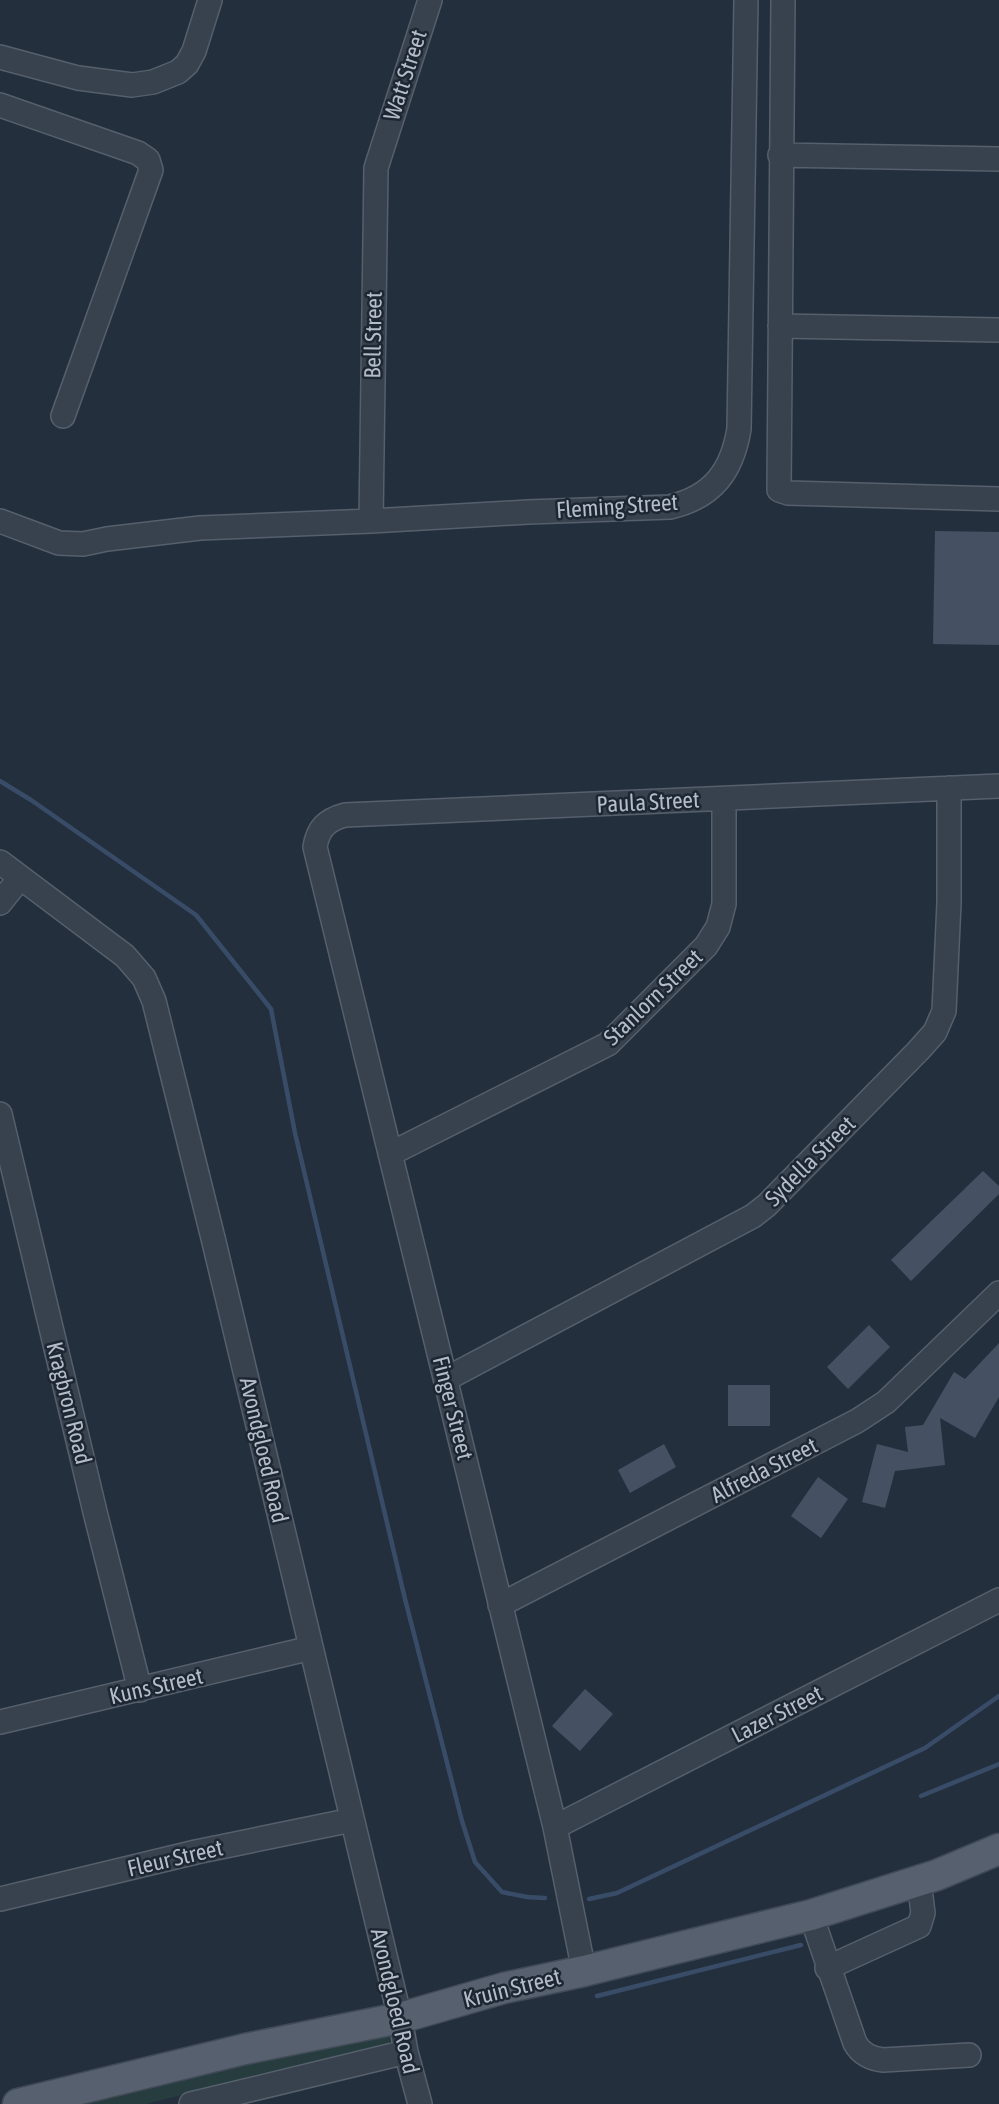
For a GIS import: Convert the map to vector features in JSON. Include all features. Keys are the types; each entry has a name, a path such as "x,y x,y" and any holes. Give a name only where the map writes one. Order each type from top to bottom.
{"main road":[{"name":"Kruin Street","path":"18,2104 245,2049 400,2018 504,1988 811,1915 919,1881 999,1849"}],"street":[{"path":"0,57 78,78 132,85 153,82 178,72 187,64 194,51 210,0"},
{"name":"Watt Street","path":"381,150 430,0"},
{"name":"Fleming Street","path":"0,521 59,542 83,544 200,528 670,507 697,498 710,489 725,472 733,455 739,429 746,0"},
{"path":"783,0 780,491 999,499"},
{"path":"0,105 138,153 148,160 151,170 63,416"},
{"name":"Bell Street","path":"371,522 375,178 381,150"},
{"path":"780,155 999,159"},
{"path":"780,326 999,330"},
{"name":"Paula Street","path":"315,847 319,831 324,825 330,820 345,816 999,786"},
{"name":"Sydella Street","path":"446,1378 753,1216 767,1205 918,1051 934,1032 944,1011 949,903 949,788"},
{"name":"Stanlorn Street","path":"390,1154 608,1044 697,955 719,927 724,904 724,799"},
{"name":"Finger Street","path":"315,847 555,1827 584,1971"},
{"name":"Avondgloed Road","path":"0,862 125,956 144,978 154,1001 420,2104"},
{"path":"0,904 20,878"},
{"name":"Kragbron Road","path":"0,1114 140,1690"},
{"name":"Alfreda Street","path":"500,1605 869,1414 893,1395 999,1293"},
{"name":"Lazer Street","path":"555,1827 999,1600"},
{"name":"Kuns Street","path":"0,1722 311,1648"},
{"name":"Fleur Street","path":"0,1899 196,1852 352,1820"},
{"path":"827,1968 919,1926 923,1913 919,1881"},
{"path":"811,1915 827,1968 855,2043 862,2052 883,2060 969,2054"},
{"path":"191,2104 406,2052"}],"green space":[{"path":"383,2028 388,2031 390,2043 146,2104 82,2104"}],"building":[{"path":"935,531 999,532 999,645 933,644"},
{"path":"983,1171 999,1186 999,1194 911,1281 891,1260"},
{"path":"869,1325 890,1347 848,1389 827,1367"},
{"path":"999,1343 999,1397 975,1438 940,1418 945,1465 895,1471 885,1508 862,1502 877,1444 908,1452 905,1427 923,1425 954,1372 965,1379"},
{"path":"728,1385 770,1385 770,1426 728,1426"},
{"path":"664,1444 676,1467 630,1493 618,1470"},
{"path":"818,1477 848,1499 821,1538 791,1516"},
{"path":"585,1689 613,1714 580,1751 552,1726"}],"waterway":[{"path":"0,781 196,915 271,1009 295,1133 405,1599 462,1821 475,1862 502,1892 545,1898"},
{"path":"589,1899 617,1893 925,1748 999,1696"},
{"path":"921,1796 999,1764"},
{"path":"597,1996 801,1945"}]}
